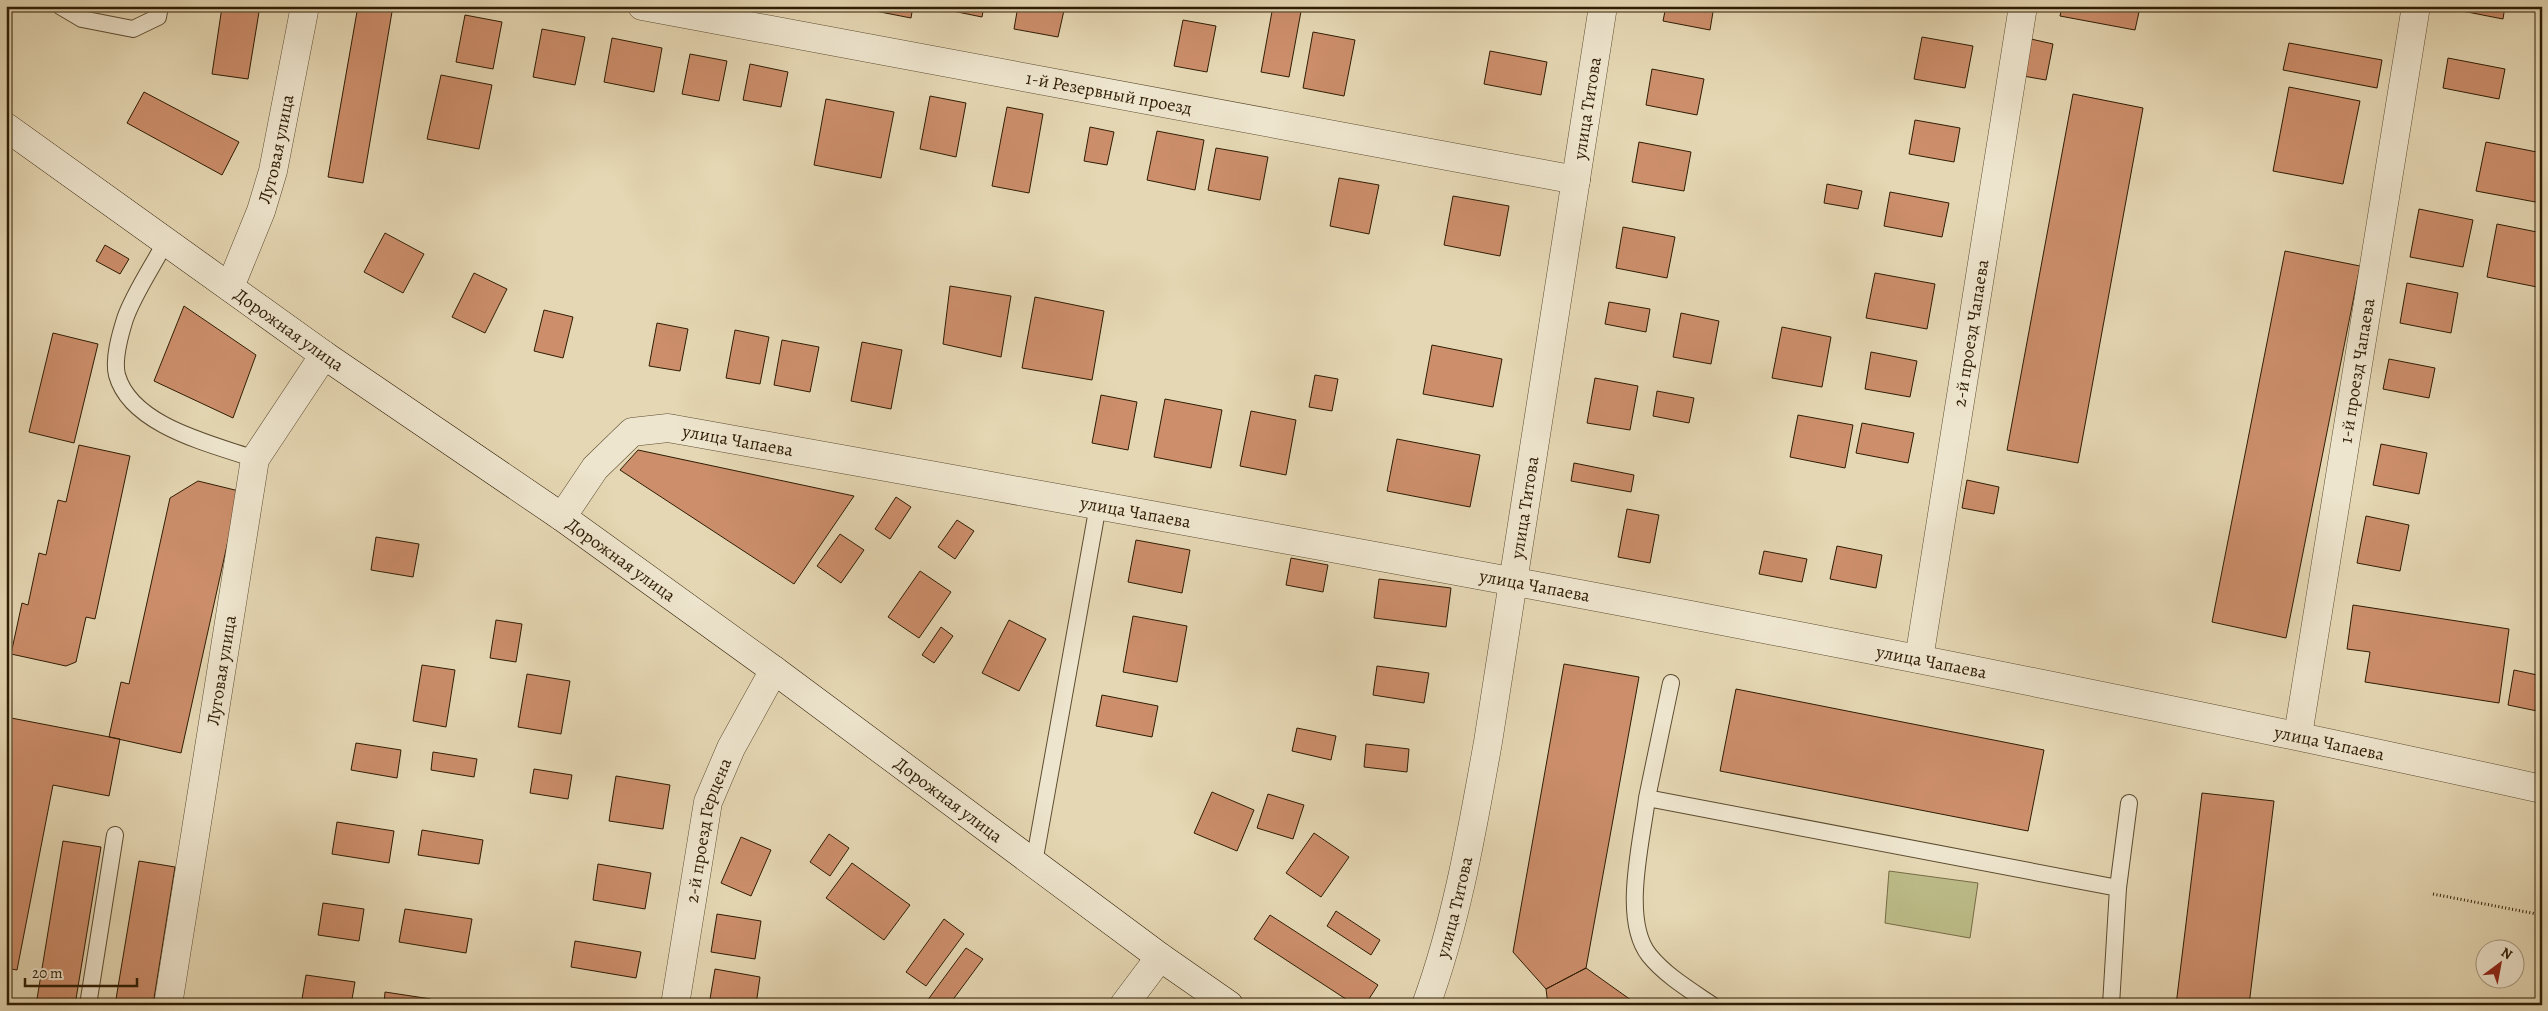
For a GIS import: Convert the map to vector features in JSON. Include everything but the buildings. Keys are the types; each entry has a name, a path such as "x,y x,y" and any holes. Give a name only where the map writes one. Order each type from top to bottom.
{"street":[{"name":"Луговая улица","path":"230,287 260,211 273,171 305,6"},
{"name":"1-й Резервный проезд","path":"642,6 1576,180"},
{"name":"улица Титова","path":"1426,1005 1444,958 1468,854 1488,742 1603,6"},
{"name":"2-й проезд Чапаева","path":"1919,659 2023,6"},
{"name":"1-й проезд Чапаева","path":"2298,735 2416,6"},
{"name":"Дорожная улица","path":"6,126 324,355 562,517 774,670 1160,958 1229,1005"},
{"name":"Луговая улица","path":"168,1005 255,458 324,355"},
{"name":"улица Чапаева","path":"562,517 595,468 632,432 668,428 1514,581 1919,659 2298,735 2542,789"},
{"name":"2-й проезд Герцена","path":"675,1005 708,802 731,748 774,670"},
{"path":"1124,1005 1160,958"}],"lane":[{"path":"60,6 82,20 133,29 158,17 160,6"},
{"path":"166,241 126,317 117,350 116,374 126,396 144,412 184,434 255,458"},
{"path":"1034,863 1098,505"},
{"path":"1671,683 1648,798 1635,895 1636,926 1648,954 1670,975 1712,1005"},
{"path":"1648,798 2118,888"},
{"path":"2111,1005 2118,888 2129,803"},
{"path":"88,1005 115,835"}],"path":[{"path":"2433,894 2542,915"}],"green space":[{"path":"1889,871 1978,883 1970,938 1885,923"}]}
